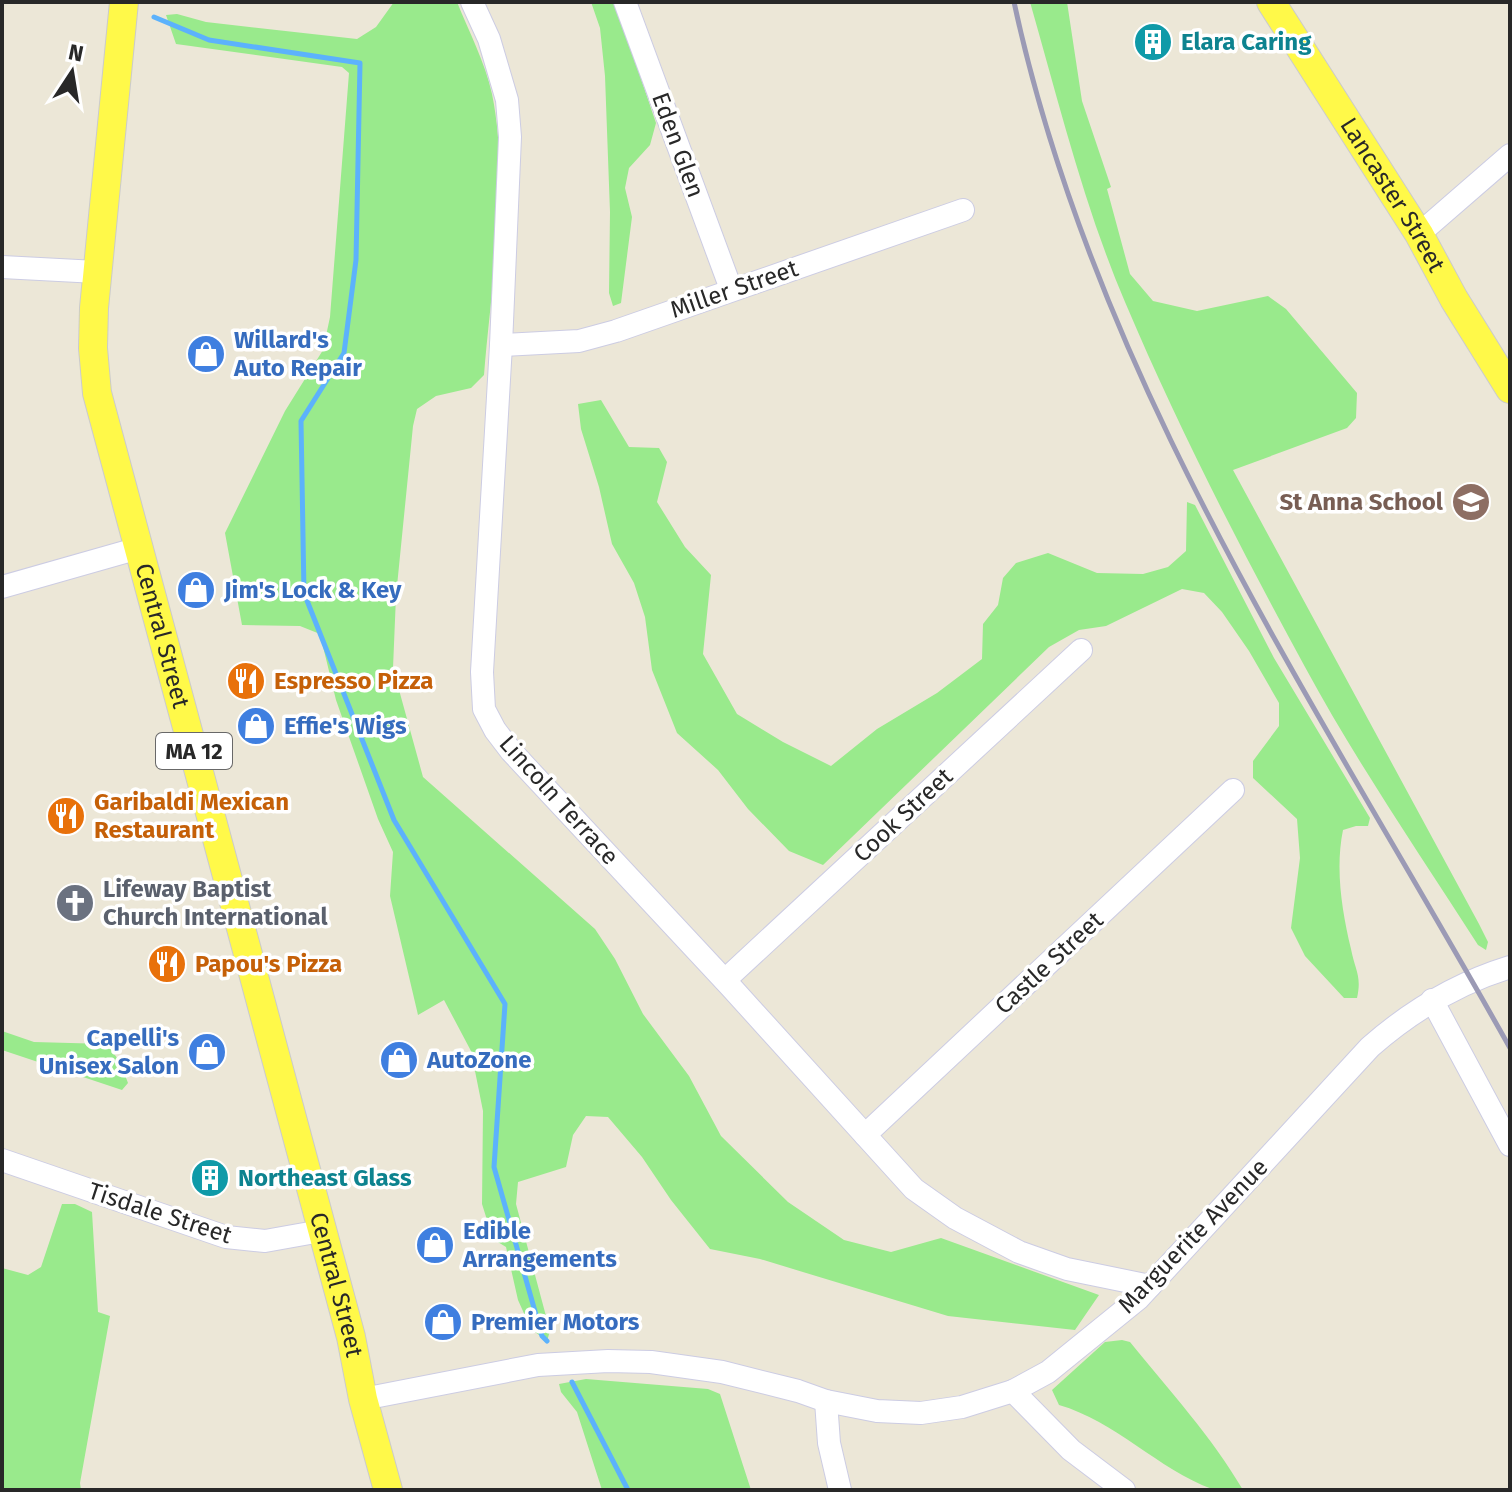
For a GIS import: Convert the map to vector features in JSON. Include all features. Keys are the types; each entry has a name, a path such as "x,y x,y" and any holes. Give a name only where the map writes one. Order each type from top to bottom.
{"main road":[{"name":"Central Street","path":"124,2 97,272 93,348 97,393 298,1137 388,1490"},
{"name":"Lancaster Street","path":"1271,2 1419,234 1454,299 1510,389"}],"street":[{"name":"Lincoln Terrace","path":"472,2 489,39 507,100 510,137 482,650 484,709 495,730 914,1189 994,1240 1055,1266 1150,1286"},
{"name":"Eden Glen","path":"625,2 731,289"},
{"path":"1419,234 1510,155"},
{"name":"Miller Street","path":"501,345 579,341 616,331 963,210"},
{"path":"2,267 97,272"},
{"path":"2,587 139,548"},
{"name":"Cook Street","path":"725,980 1081,650"},
{"name":"Castle Street","path":"865,1135 1233,790"},
{"name":"Marguerite Avenue","path":"363,1399 538,1365 608,1361 651,1362 722,1372 826,1401 877,1411 921,1413 962,1407 1013,1391 1048,1372 1138,1299 1370,1047 1432,1000 1510,967"},
{"path":"1432,1000 1510,1145"},
{"name":"Tisdale Street","path":"2,1160 226,1237 265,1241 321,1231"},
{"path":"1013,1391 1071,1450 1124,1490"},
{"path":"826,1401 829,1443 840,1490"}],"green space":[{"path":"394,2 457,2 489,82 499,162 497,233 484,375 471,388 436,396 417,409 413,426 396,596 393,668 423,777 595,929 615,959 643,1014 689,1076 721,1136 788,1202 844,1240 891,1252 941,1238 1099,1295 1075,1330 948,1316 760,1259 710,1249 642,1157 608,1117 586,1116 573,1135 566,1167 518,1182 516,1204 550,1331 547,1341 531,1329 518,1300 506,1247 493,1239 482,1204 483,1111 471,1051 444,1000 418,1015 390,896 393,852 378,819 336,700 320,634 300,626 242,625 225,533 285,411 323,350 330,317 349,73 342,67 176,44 166,15 357,39 376,27"},
{"path":"591,2 615,2 656,123 650,145 629,168 625,188 632,217 621,303 613,306 609,293 610,212 605,76 600,28"},
{"path":"1030,2 1067,2 1082,101 1111,187 1107,189 1130,274 1153,301 1197,311 1268,296 1286,309 1357,393 1356,418 1347,428 1233,470 1479,924 1488,942 1486,950 1478,945 1325,703 1210,487 1110,266 1073,154"},
{"path":"601,400 629,447 659,448 667,462 657,502 685,547 711,575 703,654 737,714 831,766 877,729 937,693 982,659 983,624 998,605 1003,578 1016,563 1048,553 1097,573 1143,574 1168,567 1186,551 1187,502 1195,505 1274,658 1370,818 1368,826 1343,830 1341,845 1342,905 1358,978 1357,998 1344,998 1305,956 1291,928 1300,858 1297,819 1253,778 1253,761 1279,726 1279,703 1249,651 1222,612 1204,593 1182,589 1106,626 1079,630 1049,647 823,865 789,851 748,809 718,770 677,733 652,670 645,617 634,583 612,544 581,429 578,404"},
{"path":"2,1031 34,1042 107,1044 120,1062 128,1083 122,1090 2,1050"},
{"path":"62,1204 75,1204 92,1212 98,1312 110,1316 81,1490 2,1490 2,1268 28,1275 41,1267"},
{"path":"1105,1342 1130,1342 1190,1414 1243,1490 1216,1490 1192,1480 1099,1422 1059,1405 1052,1390"},
{"path":"586,1379 708,1389 720,1394 751,1490 602,1490 577,1412 561,1392 559,1384"}],"waterway":[{"path":"154,17 209,40 360,63 356,260 344,353 301,421 304,593 394,820 505,1004 494,1167 542,1336 547,1341"},
{"path":"572,1382 628,1490"}],"railway":[{"path":"1014,2 1051,143 1100,279 1157,412 1222,542 1292,670 1510,1048"}],"place":[{"name":"Elara Caring","path":"1153,42"},
{"name":"Willard's Auto Repair","path":"206,354"},
{"name":"St Anna School","path":"1471,502"},
{"name":"Jim's Lock & Key","path":"196,590"},
{"name":"Espresso Pizza","path":"246,681"},
{"name":"Effie's Wigs","path":"256,726"},
{"name":"Garibaldi Mexican Restaurant","path":"66,816"},
{"name":"Lifeway Baptist Church International","path":"75,903"},
{"name":"Papou's Pizza","path":"167,964"},
{"name":"Capelli's Unisex Salon","path":"207,1052"},
{"name":"AutoZone","path":"399,1060"},
{"name":"Northeast Glass","path":"210,1178"},
{"name":"Edible Arrangements","path":"435,1245"},
{"name":"Premier Motors","path":"443,1322"}]}
